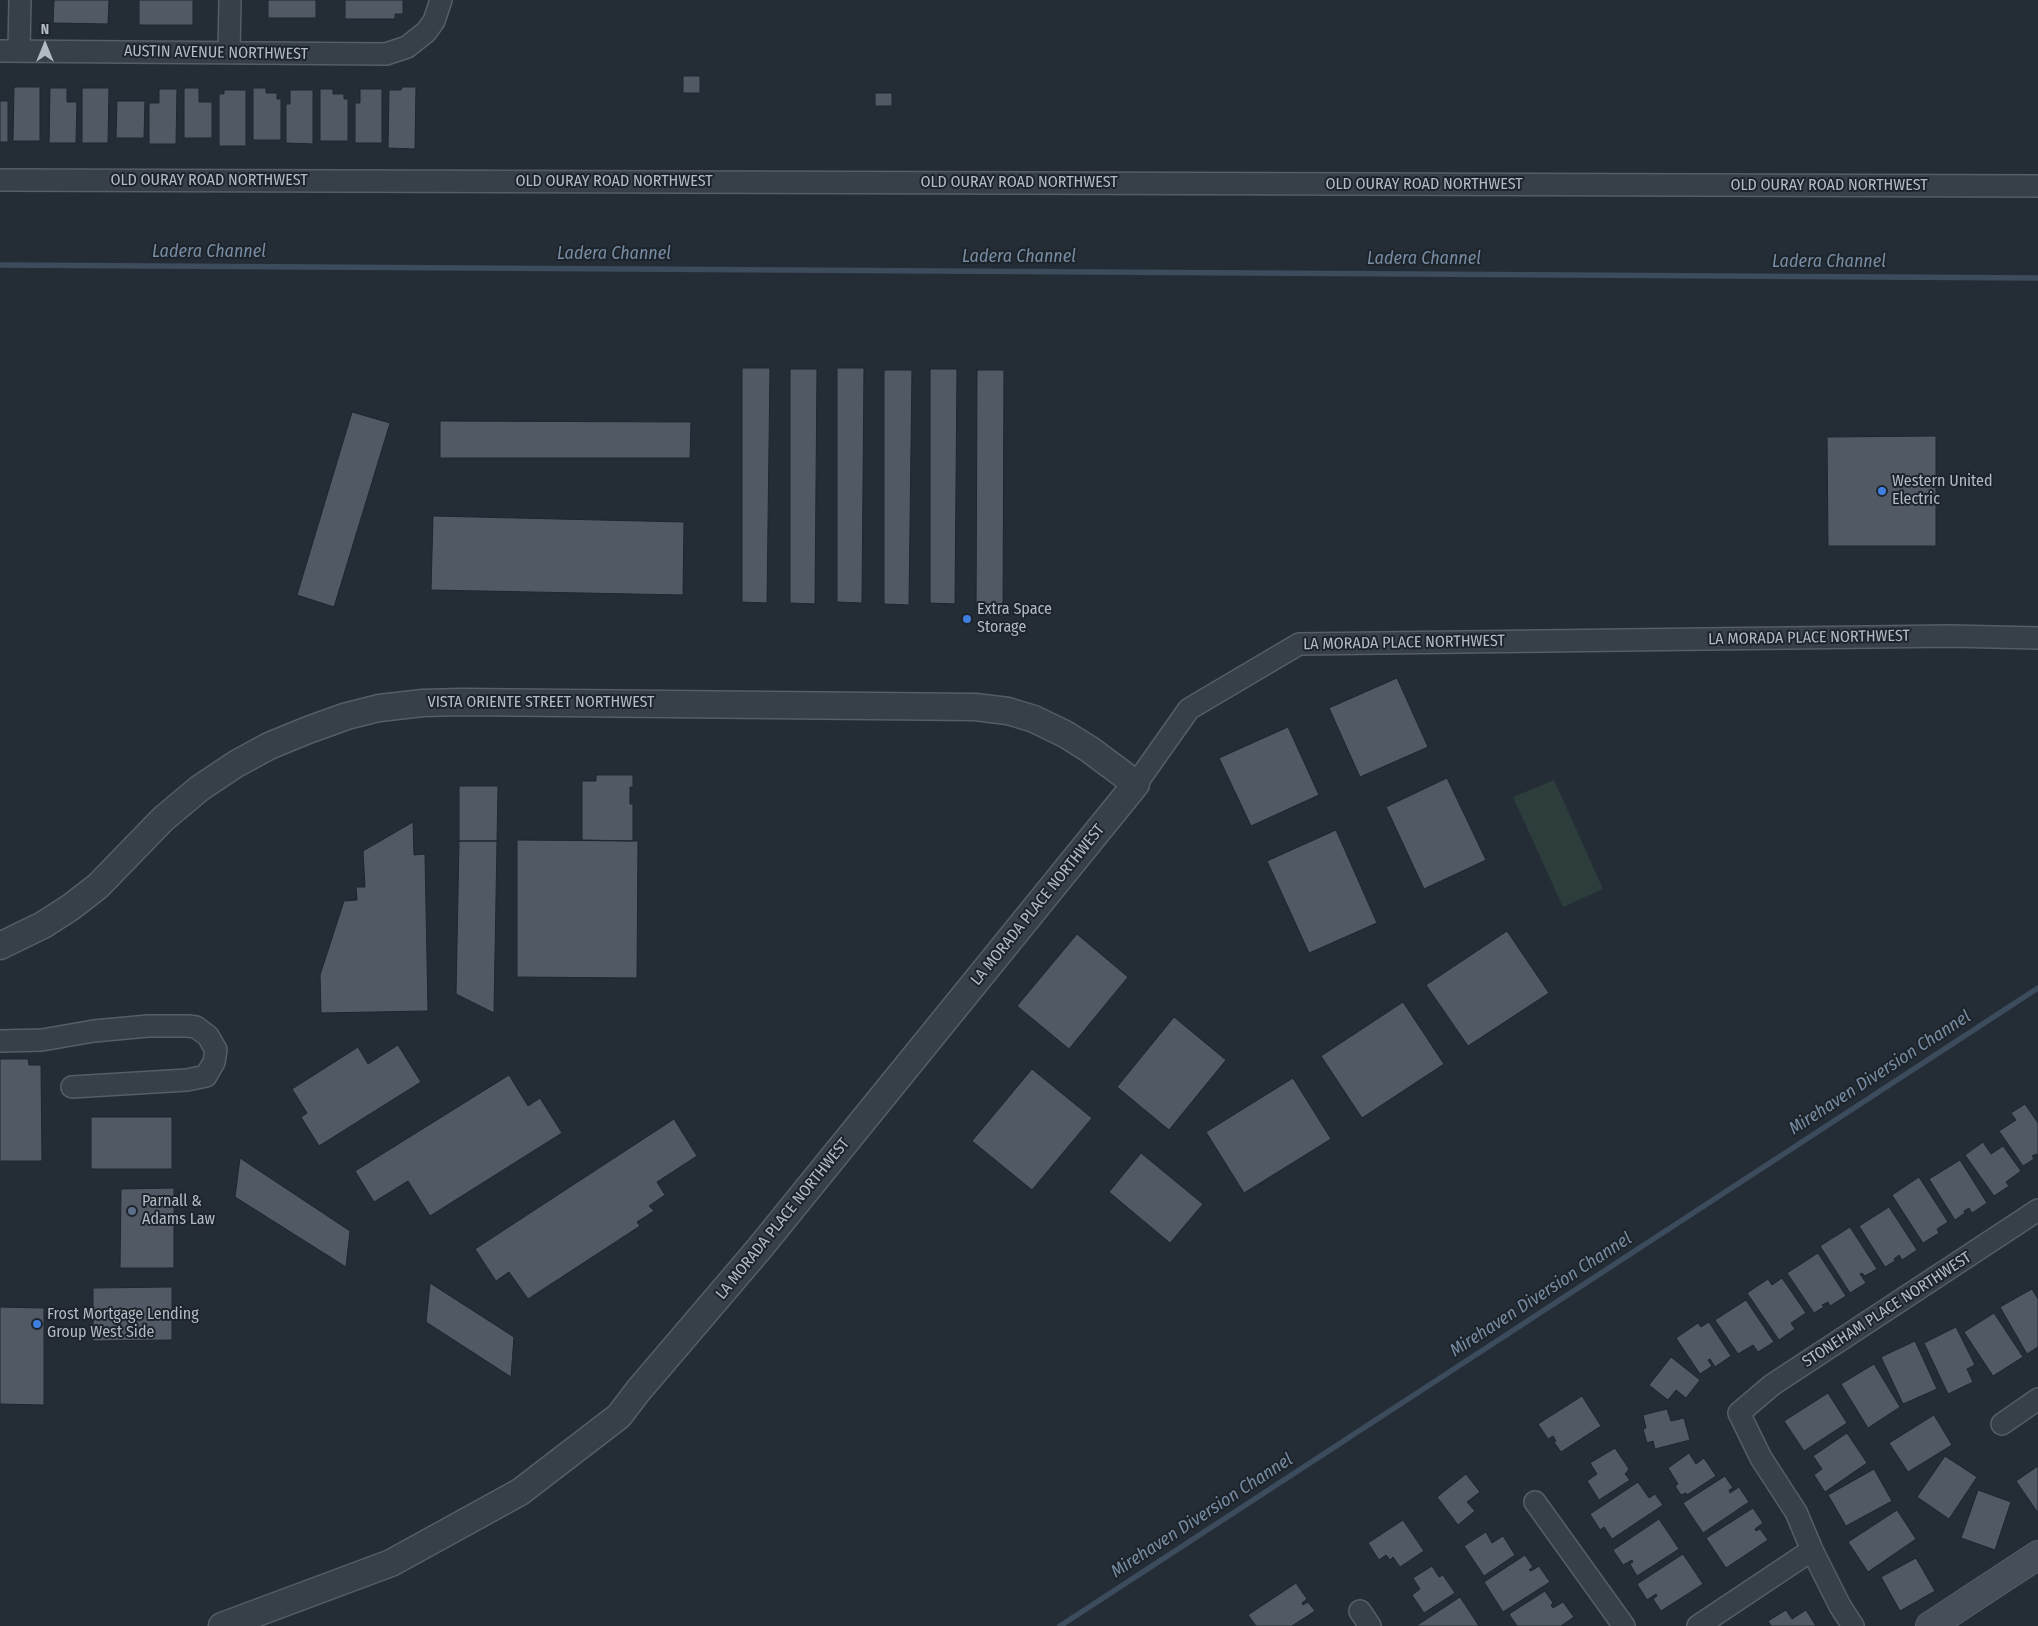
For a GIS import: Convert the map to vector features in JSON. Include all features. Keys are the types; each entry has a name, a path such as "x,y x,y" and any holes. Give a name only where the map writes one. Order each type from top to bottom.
{"main road":[{"path":"1930,1626 2038,1556"}],"street":[{"path":"10,51 20,0"},
{"path":"229,53 230,0"},
{"name":"AUSTIN AVENUE NORTHWEST","path":"10,51 386,54 407,47 426,32 434,22 441,0"},
{"name":"OLD OURAY ROAD NORTHWEST","path":"0,180 2038,186"},
{"name":"LA MORADA PLACE NORTHWEST","path":"222,1626 391,1563 520,1492 619,1416 638,1391 766,1242 1136,784 1189,709 1299,644 1950,636 2038,638"},
{"name":"VISTA ORIENTE STREET NORTHWEST","path":"0,946 43,925 71,907 98,886 162,818 200,788 236,764 269,746 308,730 348,716 379,708 422,703 462,702 975,707 1021,715 1058,730 1089,749 1136,784"},
{"path":"0,1041 42,1040 94,1031 148,1026 188,1026 196,1027 208,1036 216,1050 214,1062 206,1076 187,1080 72,1087"},
{"name":"STONEHAM PLACE NORTHWEST","path":"1812,1550 1796,1512 1761,1458 1739,1413 1772,1385 2038,1210"},
{"path":"2002,1424 2038,1398"},
{"path":"1535,1502 1624,1626"},
{"path":"1698,1626 1812,1550 1840,1606 1854,1626"}],"shaded area":[{"path":"1554,780 1603,889 1563,907 1513,797"}],"building":[{"path":"54,0 109,0 108,24 53,23"},
{"path":"139,0 193,0 193,25 139,25"},
{"path":"268,0 316,0 316,18 268,18"},
{"path":"345,0 403,0 403,14 395,14 395,19 345,19"},
{"path":"683,76 700,76 700,93 683,93"},
{"path":"14,87 40,87 40,141 13,141"},
{"path":"402,87 416,87 415,149 388,148 389,90 401,90"},
{"path":"50,88 67,88 67,102 77,102 76,143 49,143"},
{"path":"82,88 109,88 108,143 82,143"},
{"path":"184,88 199,88 199,102 212,102 212,138 184,138"},
{"path":"253,88 266,88 266,93 277,93 277,99 281,99 281,140 253,140"},
{"path":"159,89 177,89 176,144 149,144 149,103 159,103"},
{"path":"320,89 333,89 333,94 344,94 344,99 348,99 348,141 320,141"},
{"path":"360,89 382,89 382,143 355,143 355,103 360,103"},
{"path":"224,90 246,90 246,146 219,146 219,94 224,94"},
{"path":"290,90 313,90 313,144 286,143 286,104 290,104"},
{"path":"875,93 892,93 892,106 875,106"},
{"path":"0,101 8,101 8,142 0,142"},
{"path":"117,101 145,101 144,138 116,138"},
{"path":"742,368 770,368 767,603 742,602"},
{"path":"837,368 864,368 862,603 837,602"},
{"path":"790,369 817,369 815,604 790,603"},
{"path":"930,369 957,369 955,604 930,603"},
{"path":"884,370 912,370 909,605 884,604"},
{"path":"977,370 1004,370 1003,616 976,616"},
{"path":"352,412 390,423 334,607 297,595"},
{"path":"440,421 691,422 690,458 440,458"},
{"name":"Western United Electric","path":"1936,436 1936,546 1828,546 1827,437"},
{"path":"433,516 684,522 683,595 431,590"},
{"path":"1397,678 1428,747 1360,777 1329,708"},
{"path":"1288,727 1319,795 1251,826 1219,758"},
{"path":"596,775 633,775 633,787 630,787 630,804 633,804 633,841 582,840 582,781 596,781"},
{"path":"1447,778 1486,860 1424,889 1386,807"},
{"path":"459,786 498,786 497,841 459,841"},
{"path":"413,822 414,855 425,854 428,1011 321,1013 320,975 344,901 357,900 356,887 365,887 363,851"},
{"path":"1336,830 1377,923 1309,953 1267,861"},
{"path":"517,840 638,841 637,978 517,977"},
{"path":"459,841 497,841 494,1013 456,994"},
{"path":"1507,931 1549,993 1468,1046 1426,985"},
{"path":"1077,934 1128,977 1069,1049 1017,1006"},
{"path":"1403,1002 1444,1064 1362,1118 1321,1056"},
{"path":"1174,1017 1226,1060 1169,1130 1117,1087"},
{"path":"398,1045 421,1082 319,1146 301,1117 307,1113 292,1089 358,1047 368,1064"},
{"path":"0,1059 28,1059 29,1065 41,1065 42,1161 0,1161"},
{"path":"1032,1069 1092,1118 1032,1190 972,1141"},
{"path":"509,1075 528,1106 540,1098 562,1133 430,1216 408,1181 374,1202 355,1171"},
{"path":"1293,1078 1331,1139 1244,1193 1206,1132"},
{"path":"2025,1104 2038,1123 2038,1156 2036,1154 2032,1156 2034,1159 2023,1166 1999,1131 2016,1120 2011,1113"},
{"path":"91,1117 172,1117 172,1169 91,1169"},
{"path":"674,1119 697,1156 657,1182 665,1195 649,1206 654,1211 637,1222 640,1226 528,1299 509,1272 496,1281 475,1249"},
{"path":"1983,1142 1991,1154 2003,1146 2021,1171 2006,1182 2009,1186 1994,1196 1965,1155"},
{"path":"1141,1153 1203,1204 1170,1243 1109,1192"},
{"path":"240,1158 350,1231 346,1267 235,1197"},
{"path":"1960,1160 1987,1203 1972,1213 1969,1208 1955,1220 1929,1179"},
{"path":"1919,1177 1948,1222 1937,1229 1939,1233 1923,1243 1892,1195"},
{"path":"174,1188 174,1268 120,1268 121,1189"},
{"path":"1889,1207 1917,1250 1902,1260 1899,1255 1894,1259 1895,1261 1885,1267 1859,1226"},
{"path":"1850,1227 1877,1269 1865,1276 1862,1273 1860,1274 1866,1283 1850,1293 1820,1246"},
{"path":"1818,1253 1846,1296 1830,1306 1828,1302 1822,1305 1824,1307 1814,1313 1787,1273"},
{"path":"1782,1278 1806,1313 1791,1323 1795,1329 1779,1340 1747,1293 1768,1279 1772,1285"},
{"path":"430,1283 514,1337 511,1377 426,1322"},
{"path":"172,1287 172,1340 93,1341 93,1288"},
{"path":"2032,1289 2038,1299 2038,1347 2027,1354 2000,1307"},
{"path":"1746,1300 1774,1342 1758,1352 1753,1345 1738,1354 1715,1320"},
{"path":"0,1307 44,1308 44,1405 0,1404"},
{"path":"1994,1313 2023,1357 1993,1376 1964,1332"},
{"path":"1709,1322 1731,1356 1715,1367 1710,1359 1708,1360 1712,1366 1700,1374 1676,1338 1698,1323 1701,1327"},
{"path":"1956,1327 1975,1365 1967,1369 1973,1382 1948,1394 1924,1343"},
{"path":"1915,1341 1937,1389 1903,1404 1881,1357"},
{"path":"1671,1357 1700,1380 1686,1398 1676,1390 1668,1400 1649,1385"},
{"path":"1874,1364 1900,1407 1868,1428 1841,1384"},
{"path":"1828,1393 1847,1423 1804,1451 1784,1421"},
{"path":"1582,1396 1601,1426 1561,1452 1554,1442 1556,1441 1553,1436 1548,1439 1538,1424"},
{"path":"1667,1409 1671,1421 1684,1418 1690,1440 1655,1449 1653,1441 1647,1443 1643,1429 1646,1428 1643,1415"},
{"path":"1934,1415 1952,1445 1908,1472 1889,1443"},
{"path":"1847,1433 1867,1463 1825,1492 1814,1475 1822,1469 1813,1456"},
{"path":"1615,1448 1629,1469 1625,1474 1630,1480 1599,1500 1587,1481 1597,1474 1590,1463"},
{"path":"1689,1453 1696,1464 1704,1458 1716,1476 1687,1495 1686,1493 1681,1495 1675,1486 1678,1484 1668,1468"},
{"path":"1945,1456 1977,1477 1949,1519 1917,1497"},
{"path":"2038,1466 2038,1513 2016,1481"},
{"path":"1874,1469 1892,1501 1846,1526 1828,1495"},
{"path":"1466,1474 1480,1492 1467,1502 1475,1511 1458,1525 1437,1497"},
{"path":"1725,1476 1733,1488 1729,1490 1730,1493 1739,1487 1749,1502 1703,1533 1683,1503"},
{"path":"1638,1482 1649,1498 1655,1494 1663,1505 1612,1539 1604,1527 1600,1530 1590,1514"},
{"path":"1978,1490 2011,1502 1995,1550 1961,1538"},
{"path":"1753,1508 1763,1523 1755,1529 1756,1531 1760,1529 1768,1540 1726,1568 1706,1538"},
{"path":"1897,1510 1916,1539 1868,1572 1848,1542"},
{"path":"1659,1519 1679,1549 1637,1576 1630,1564 1633,1562 1632,1560 1623,1565 1613,1550"},
{"path":"1403,1520 1424,1551 1400,1567 1393,1557 1390,1560 1386,1555 1379,1560 1368,1543"},
{"path":"1486,1532 1492,1543 1503,1536 1515,1555 1484,1576 1464,1546"},
{"path":"1683,1554 1703,1584 1661,1611 1653,1599 1657,1596 1656,1594 1647,1600 1637,1584"},
{"path":"1525,1555 1533,1567 1529,1570 1531,1571 1539,1566 1550,1582 1503,1612 1484,1582"},
{"path":"1916,1558 1935,1591 1900,1611 1881,1577"},
{"path":"1432,1566 1439,1577 1443,1575 1455,1593 1424,1613 1412,1595 1420,1589 1413,1578"},
{"path":"1296,1583 1307,1599 1302,1603 1303,1605 1308,1602 1315,1611 1292,1626 1256,1626 1248,1615"},
{"path":"1545,1591 1553,1603 1551,1605 1553,1608 1563,1602 1574,1617 1561,1626 1517,1626 1509,1614"},
{"path":"1460,1597 1479,1626 1416,1626"},
{"path":"1786,1610 1792,1619 1806,1610 1816,1626 1771,1626 1768,1621"}],"waterway":[{"name":"Ladera Channel","path":"0,265 2038,278"},
{"name":"Mirehaven Diversion Channel","path":"1060,1626 2038,988"}],"place":[{"name":"Western United Electric","path":"1882,491"},
{"name":"Extra Space Storage","path":"967,619"},
{"name":"Parnall & Adams Law","path":"132,1211"},
{"name":"Frost Mortgage Lending Group West Side","path":"37,1324"}]}
